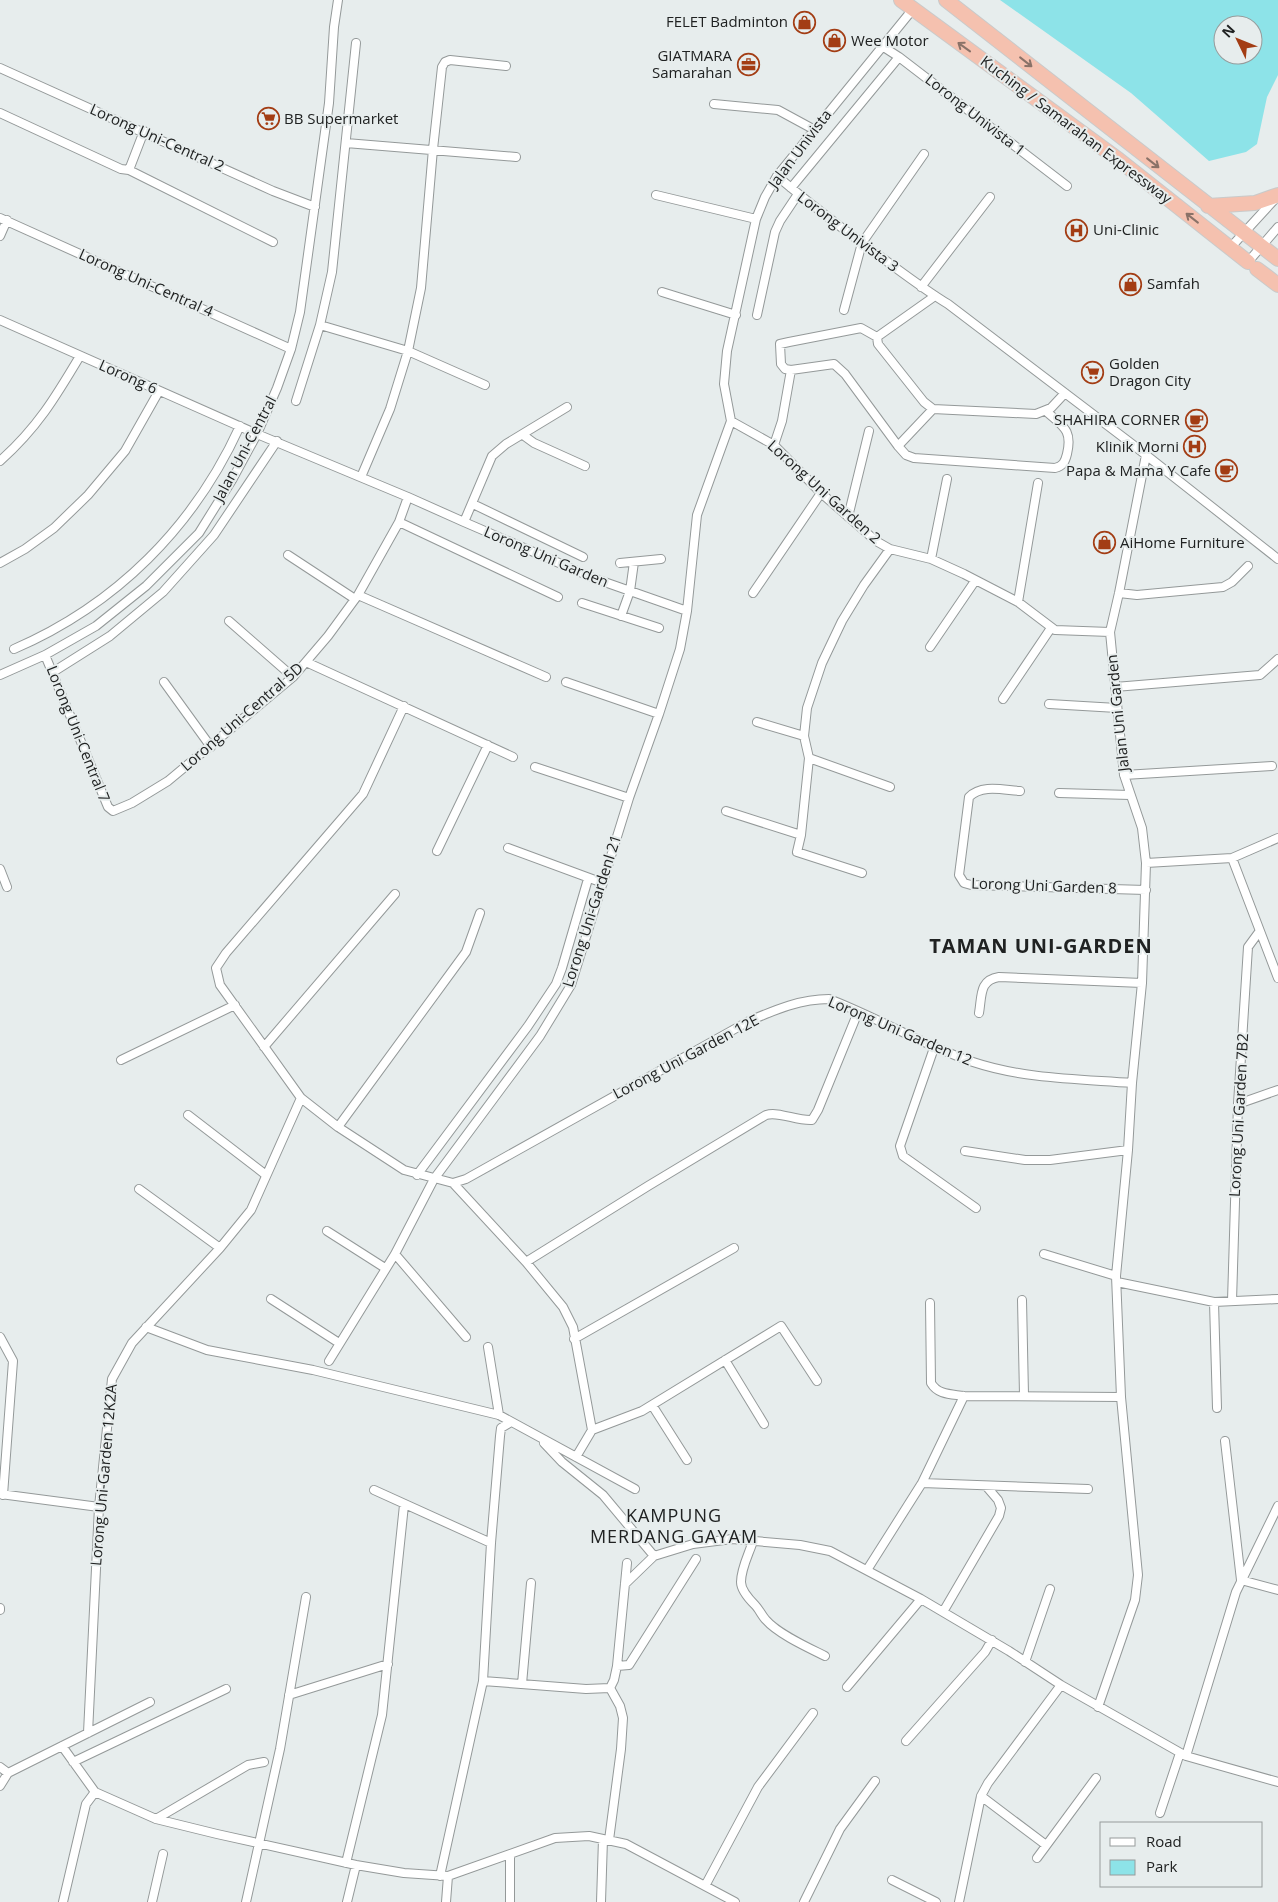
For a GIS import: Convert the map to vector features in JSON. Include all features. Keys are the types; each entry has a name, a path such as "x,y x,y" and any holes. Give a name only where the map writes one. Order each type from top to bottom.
{"highway":[{"name":"Kuching / Samarahan Expressway","path":"901,0 1119,160 1278,285"},
{"name":"Kuching / Samarahan Expressway","path":"946,0 1278,259"},
{"path":"1208,206 1255,204 1278,195"}],"street":[{"name":"Jalan Uni-Central","path":"0,676 45,655 96,626 146,586 199,533 232,480 257,434 291,349 300,312 329,103 334,27 338,0"},
{"name":"Jalan Univista","path":"731,421 724,384 727,352 756,219 764,197 777,176 813,129 913,9"},
{"path":"296,401 320,325 332,272 356,43"},
{"name":"Lorong Univista 1","path":"882,46 900,57 1067,186"},
{"path":"791,188 900,57"},
{"path":"361,477 390,409 408,351 421,288 442,67 445,62 450,60 506,66"},
{"name":"Lorong Uni-Central 2","path":"0,68 144,131 273,191 315,207"},
{"path":"714,104 763,107 778,110 813,129"},
{"path":"0,113 121,169 129,170 273,242"},
{"path":"129,170 144,131"},
{"path":"346,143 433,149 516,158"},
{"path":"844,310 862,242 924,154"},
{"name":"Lorong Univista 3","path":"777,176 798,194 1146,455 1278,559"},
{"path":"756,315 775,232 798,194"},
{"path":"656,195 756,219"},
{"path":"1230,248 1278,195"},
{"path":"921,287 990,197"},
{"path":"0,236 3,219"},
{"name":"Lorong Uni-Central 4","path":"3,219 291,349"},
{"path":"1253,266 1261,246 1278,227"},
{"path":"662,292 736,314"},
{"path":"877,337 935,296"},
{"name":"Lorong 6","path":"1,324 361,477"},
{"path":"320,325 408,351 485,385"},
{"path":"877,337 861,328 780,344 781,364 785,369 791,370 834,364 845,374 898,446 906,455 914,458 1055,468 1062,466 1070,440 1067,431 1046,411"},
{"path":"877,337 878,344 924,402 933,409 1036,414 1051,408 1064,393"},
{"path":"0,462 19,444 49,408 80,356"},
{"path":"774,445 782,421 791,370"},
{"path":"0,563 25,550 54,528 88,495 126,452 159,390"},
{"path":"464,522 492,456 498,450 567,407"},
{"path":"898,446 933,409"},
{"name":"Lorong Uni Garden 2","path":"731,421 774,445 821,493 848,517 890,549 931,558 1018,602 1051,628 1060,632 1110,632"},
{"name":"Lorong Uni-Gardenl 21","path":"329,1360 395,1254 434,1179 540,1036 571,985 629,798 680,649 687,611 697,515 731,421"},
{"path":"14,649 46,635 89,609 121,585 141,566 170,535 196,502 225,459 240,426"},
{"path":"848,517 869,431"},
{"path":"523,435 585,466"},
{"path":"53,672 77,659 110,636 163,592 214,535 277,441"},
{"name":"Jalan Uni Garden","path":"1098,1707 1135,1600 1138,1575 1121,1397 1117,1279 1132,1083 1142,983 1146,863 1142,828 1124,775 1110,632 1146,455"},
{"name":"Lorong Uni Garden","path":"361,477 596,579 687,611"},
{"path":"931,558 947,479"},
{"path":"1018,602 1038,482"},
{"path":"753,593 821,493"},
{"name":"Lorong Uni-Central 5D","path":"113,811 168,780 211,747 293,678 328,636 356,597 399,522 408,497"},
{"path":"473,504 583,557"},
{"path":"399,522 558,597"},
{"path":"862,873 797,852 801,835 809,758 804,736 807,708 822,663 842,621 864,585 890,549"},
{"path":"288,555 356,597 546,676"},
{"path":"620,563 661,559"},
{"path":"621,616 630,591 634,562"},
{"path":"1119,593 1137,595 1223,587 1232,582 1248,566"},
{"path":"930,647 975,581"},
{"path":"582,603 659,628"},
{"path":"229,621 293,678"},
{"path":"1004,698 1051,628"},
{"name":"Lorong Uni-Central 7","path":"45,655 108,807 113,811"},
{"path":"1115,686 1260,675 1278,659"},
{"path":"306,662 513,757"},
{"path":"164,682 211,747"},
{"path":"566,682 659,714"},
{"path":"1049,704 1117,708"},
{"path":"404,706 363,794 226,953 216,968 220,985 300,1098 404,1170 453,1183 526,1262 563,1306 573,1327 592,1430"},
{"path":"758,722 804,736"},
{"path":"437,851 488,745"},
{"path":"809,758 890,787"},
{"path":"1124,775 1272,766"},
{"path":"535,767 629,798"},
{"name":"Lorong Uni Garden 8","path":"1020,791 982,789 975,791 969,797 959,876 964,883 1146,890"},
{"path":"1059,793 1130,795"},
{"path":"726,811 801,835"},
{"path":"1146,863 1232,858 1278,838"},
{"path":"508,848 603,883"},
{"path":"1232,858 1278,978"},
{"path":"0,869 7,887"},
{"path":"417,1175 528,1026 556,984 588,879"},
{"path":"264,1047 395,894"},
{"path":"338,1126 466,952 480,913"},
{"name":"Lorong Uni Garden 7B2","path":"1232,1301 1238,1104 1248,947 1259,932"},
{"path":"979,1013 984,984 990,978 1142,983"},
{"name":"Lorong Uni Garden 12","path":"817,999 829,998 934,1048 992,1067 1041,1077 1132,1083"},
{"name":"Lorong Uni Garden 12E","path":"453,1183 466,1179 749,1021 786,1006 817,999"},
{"path":"121,1060 234,1005"},
{"path":"526,1262 766,1115 772,1113 800,1121 812,1120 818,1110 858,1012"},
{"path":"528,1026 540,1036"},
{"path":"934,1048 900,1146 903,1156 976,1208"},
{"path":"1238,1104 1278,1090"},
{"name":"Lorong Uni-Garden 12K2A","path":"88,1733 99,1507 112,1378 132,1343 220,1248 251,1210 300,1098"},
{"path":"188,1116 266,1175"},
{"path":"966,1151 1025,1160 1050,1160 1128,1150"},
{"path":"139,1189 220,1248"},
{"path":"327,1231 385,1268"},
{"path":"574,1339 734,1248"},
{"path":"395,1254 466,1337"},
{"path":"1044,1254 1117,1279 1214,1302 1278,1299"},
{"path":"271,1299 339,1343"},
{"path":"1022,1300 1024,1395"},
{"path":"1214,1302 1217,1408"},
{"path":"930,1303 931,1383 935,1390 964,1396 1121,1397"},
{"path":"576,1457 592,1430 625,1418 652,1405 781,1326 817,1381"},
{"path":"146,1327 207,1350 312,1370 499,1415 635,1488"},
{"path":"0,1337 12,1361 1,1494 99,1507"},
{"path":"488,1347 499,1415"},
{"path":"725,1360 764,1424"},
{"path":"867,1570 922,1483 964,1396"},
{"path":"652,1405 687,1460"},
{"path":"440,1876 483,1681 491,1543 501,1428 510,1422"},
{"path":"540,1437 562,1462 603,1496 654,1556"},
{"path":"1225,1441 1241,1580"},
{"path":"922,1483 1088,1489"},
{"path":"943,1612 999,1516 1001,1508 998,1500 986,1486"},
{"path":"374,1490 491,1543"},
{"path":"346,1863 382,1715 404,1505"},
{"path":"1160,1813 1183,1755 1241,1580 1278,1506"},
{"path":"625,1584 654,1556 693,1544 732,1539 800,1545 830,1551 921,1599 992,1640 1098,1707 1183,1755 1278,1782"},
{"path":"753,1541 743,1570 741,1584 747,1596 765,1620 808,1648 825,1656"},
{"path":"617,1666 629,1665 696,1559"},
{"path":"610,1688 617,1666 627,1563"},
{"path":"1241,1580 1278,1590"},
{"path":"522,1684 531,1583"},
{"path":"1025,1662 1050,1590"},
{"path":"246,1902 280,1749 306,1597"},
{"path":"848,1686 921,1599"},
{"path":"906,1741 985,1652 992,1640"},
{"path":"289,1695 388,1664"},
{"path":"483,1681 601,1690 610,1688"},
{"path":"959,1902 981,1796 988,1783 1062,1685"},
{"path":"601,1902 606,1839 620,1764 623,1718 620,1706 610,1688"},
{"path":"73,1762 226,1689"},
{"path":"0,1786 8,1774 150,1702"},
{"path":"705,1886 758,1787 813,1713"},
{"path":"62,1746 95,1792 156,1819 346,1863 404,1873 440,1876 448,1876 555,1838 589,1836 626,1844 735,1902"},
{"path":"156,1819 248,1765 264,1762"},
{"path":"0,1767 8,1774"},
{"path":"1037,1858 1096,1778"},
{"path":"804,1902 840,1829 875,1781"},
{"path":"63,1902 86,1804 95,1792"},
{"path":"981,1796 1046,1845"},
{"path":"152,1902 163,1854"},
{"path":"510,1854 510,1902"},
{"path":"347,1902 356,1865"},
{"path":"446,1902 448,1876"},
{"path":"892,1880 936,1902"}],"green space":[{"path":"1000,0 1278,0 1278,75 1267,97 1257,144 1246,152 1209,161 1131,93"}],"place":[{"name":"FELET Badminton","path":"804,22"},
{"name":"Wee Motor","path":"835,41"},
{"name":"GIATMARA Samarahan","path":"748,65"},
{"name":"BB Supermarket","path":"268,119"},
{"name":"Uni-Clinic","path":"1077,230"},
{"name":"Samfah","path":"1131,284"},
{"name":"Golden Dragon City","path":"1093,373"},
{"name":"SHAHIRA CORNER","path":"1196,420"},
{"name":"Klinik Morni","path":"1195,447"},
{"name":"Papa & Mama Y Cafe","path":"1227,471"},
{"name":"AiHome Furniture","path":"1104,543"}],"district":[{"name":"TAMAN UNI-GARDEN","path":"1041,946"},
{"name":"KAMPUNG MERDANG GAYAM","path":"674,1526"}]}
